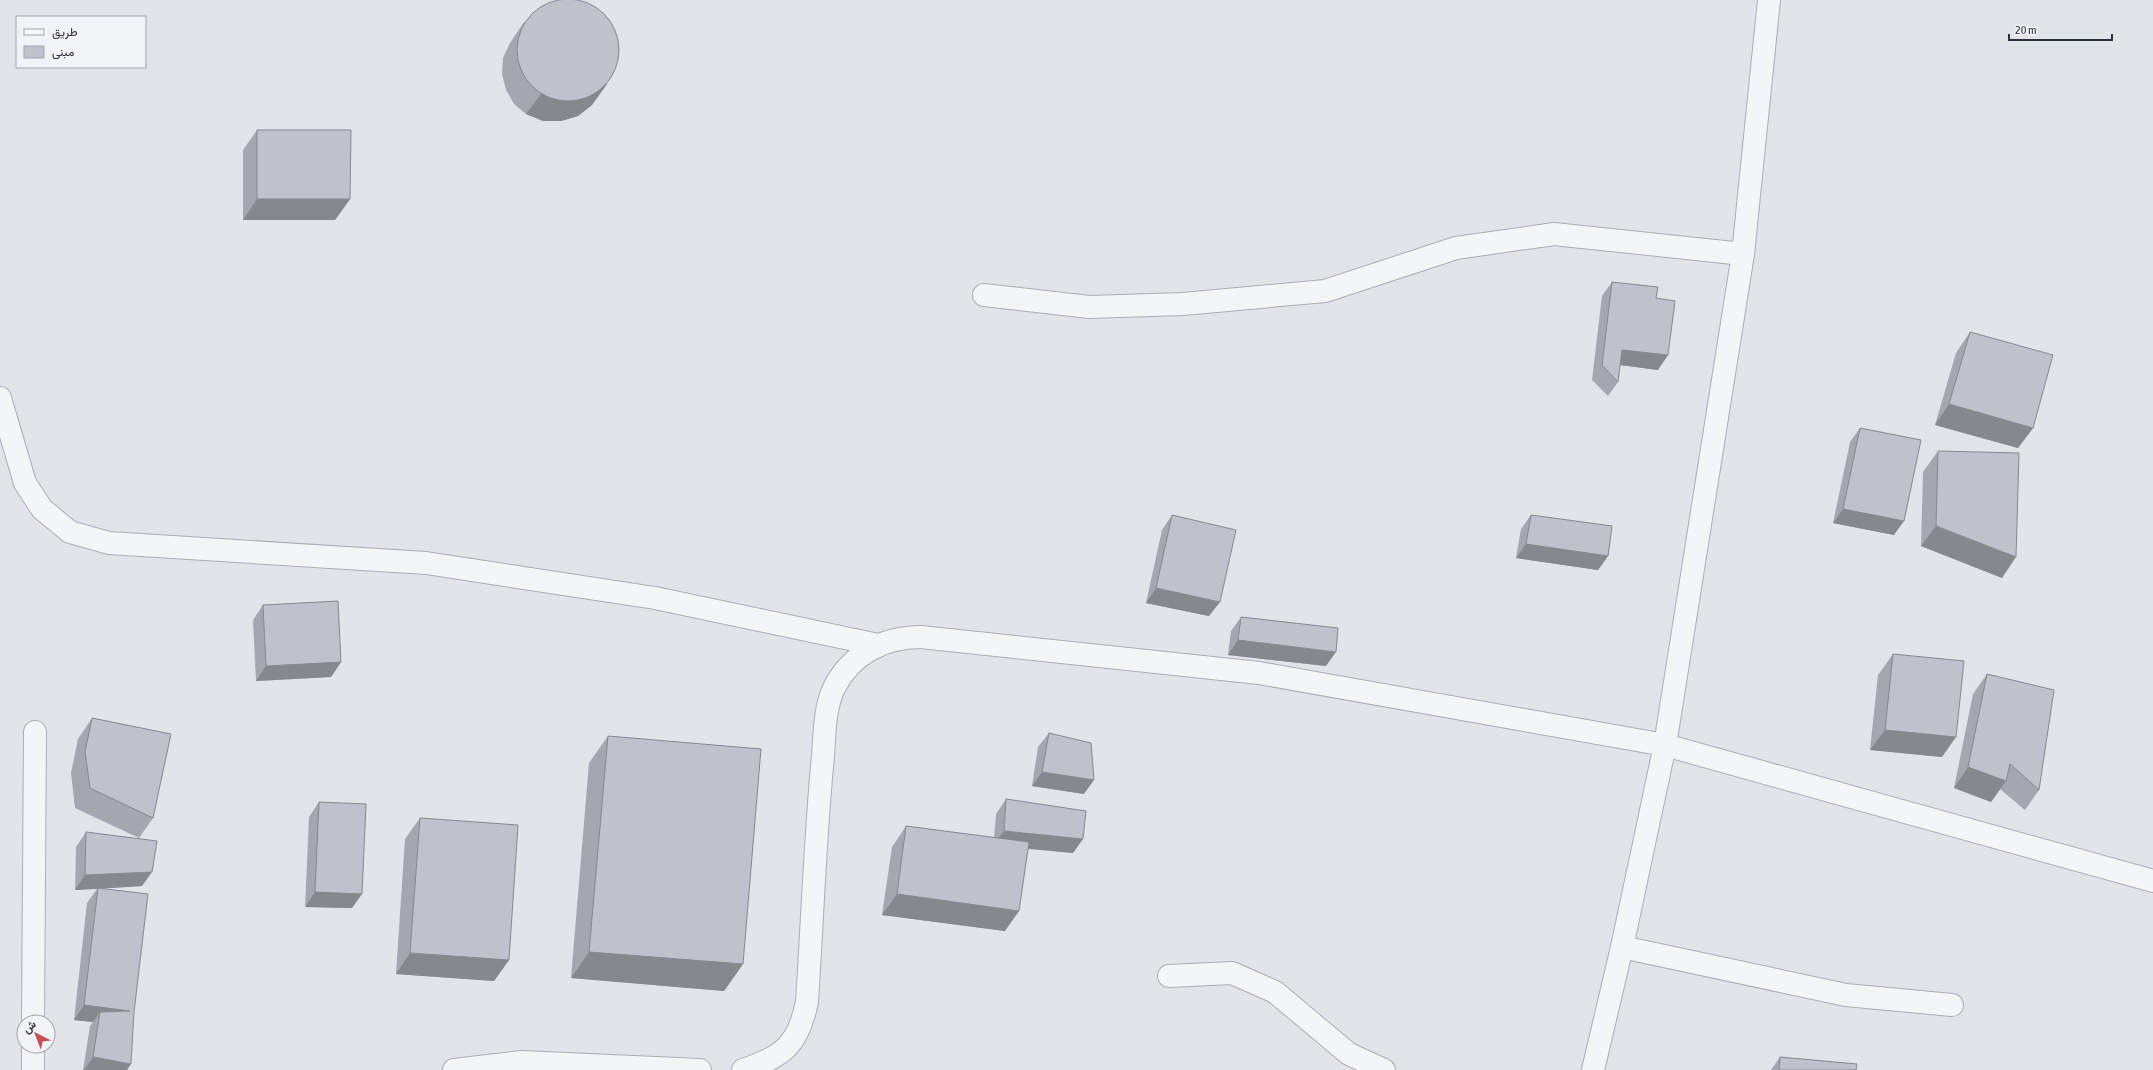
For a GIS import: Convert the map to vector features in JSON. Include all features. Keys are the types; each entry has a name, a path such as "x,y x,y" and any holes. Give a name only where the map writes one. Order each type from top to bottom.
{"street":[{"path":"1593,1070 1622,947 1664,744 1742,254 1769,0"},
{"path":"984,294 1089,307 1183,304 1325,292 1456,248 1554,234 1742,254"},
{"path":"0,398 26,483 42,510 70,532 109,543 426,564 655,598 878,645"},
{"path":"744,1070 758,1065 786,1049 795,1039 803,1022 807,1002 820,792 827,712 834,689 848,667 878,645 900,637 921,637 1259,673 1664,744 2153,881"},
{"path":"33,1014 35,732"},
{"path":"1622,947 1846,995 1952,1005"},
{"path":"1169,976 1232,973 1275,992 1348,1054 1384,1070"},
{"path":"33,1054 33,1070"},
{"path":"454,1070 522,1066 700,1070"}],"building":[{"path":"568,-1 578,0 597,7 611,21 618,40 618,60 611,79 597,93 578,100 568,101 558,100 539,93 525,79 518,60 517,50 518,40 525,21 539,7 558,0"},
{"path":"257,130 351,130 350,199 257,199"},
{"path":"1612,282 1658,287 1656,298 1675,301 1668,355 1622,350 1618,382 1602,365"},
{"path":"1970,332 2053,355 2033,428 1949,404"},
{"path":"1860,428 1921,440 1904,521 1843,509"},
{"path":"1938,451 2019,453 2016,557 1936,526"},
{"path":"1172,515 1236,530 1220,602 1156,588"},
{"path":"1531,515 1612,526 1608,556 1526,544"},
{"path":"338,601 341,662 266,666 263,605"},
{"path":"1241,617 1338,628 1336,652 1238,640"},
{"path":"1893,654 1964,661 1956,737 1885,730"},
{"path":"1987,674 2054,690 2039,790 2010,764 2006,781 1968,767"},
{"path":"92,718 171,734 153,818 90,788 85,752"},
{"path":"1049,733 1091,743 1094,780 1042,772"},
{"path":"608,736 761,749 743,964 589,952"},
{"path":"1006,799 1086,811 1083,839 1004,831"},
{"path":"319,802 366,804 362,894 315,892"},
{"path":"420,818 518,825 509,960 410,953"},
{"path":"906,826 1029,842 1019,911 897,894"},
{"path":"86,832 157,841 152,872 85,875"},
{"path":"98,888 148,894 134,1012 131,1064 93,1057 100,1012 130,1011 84,1005"},
{"path":"1780,1057 1857,1064 1856,1070 1779,1070"}]}
